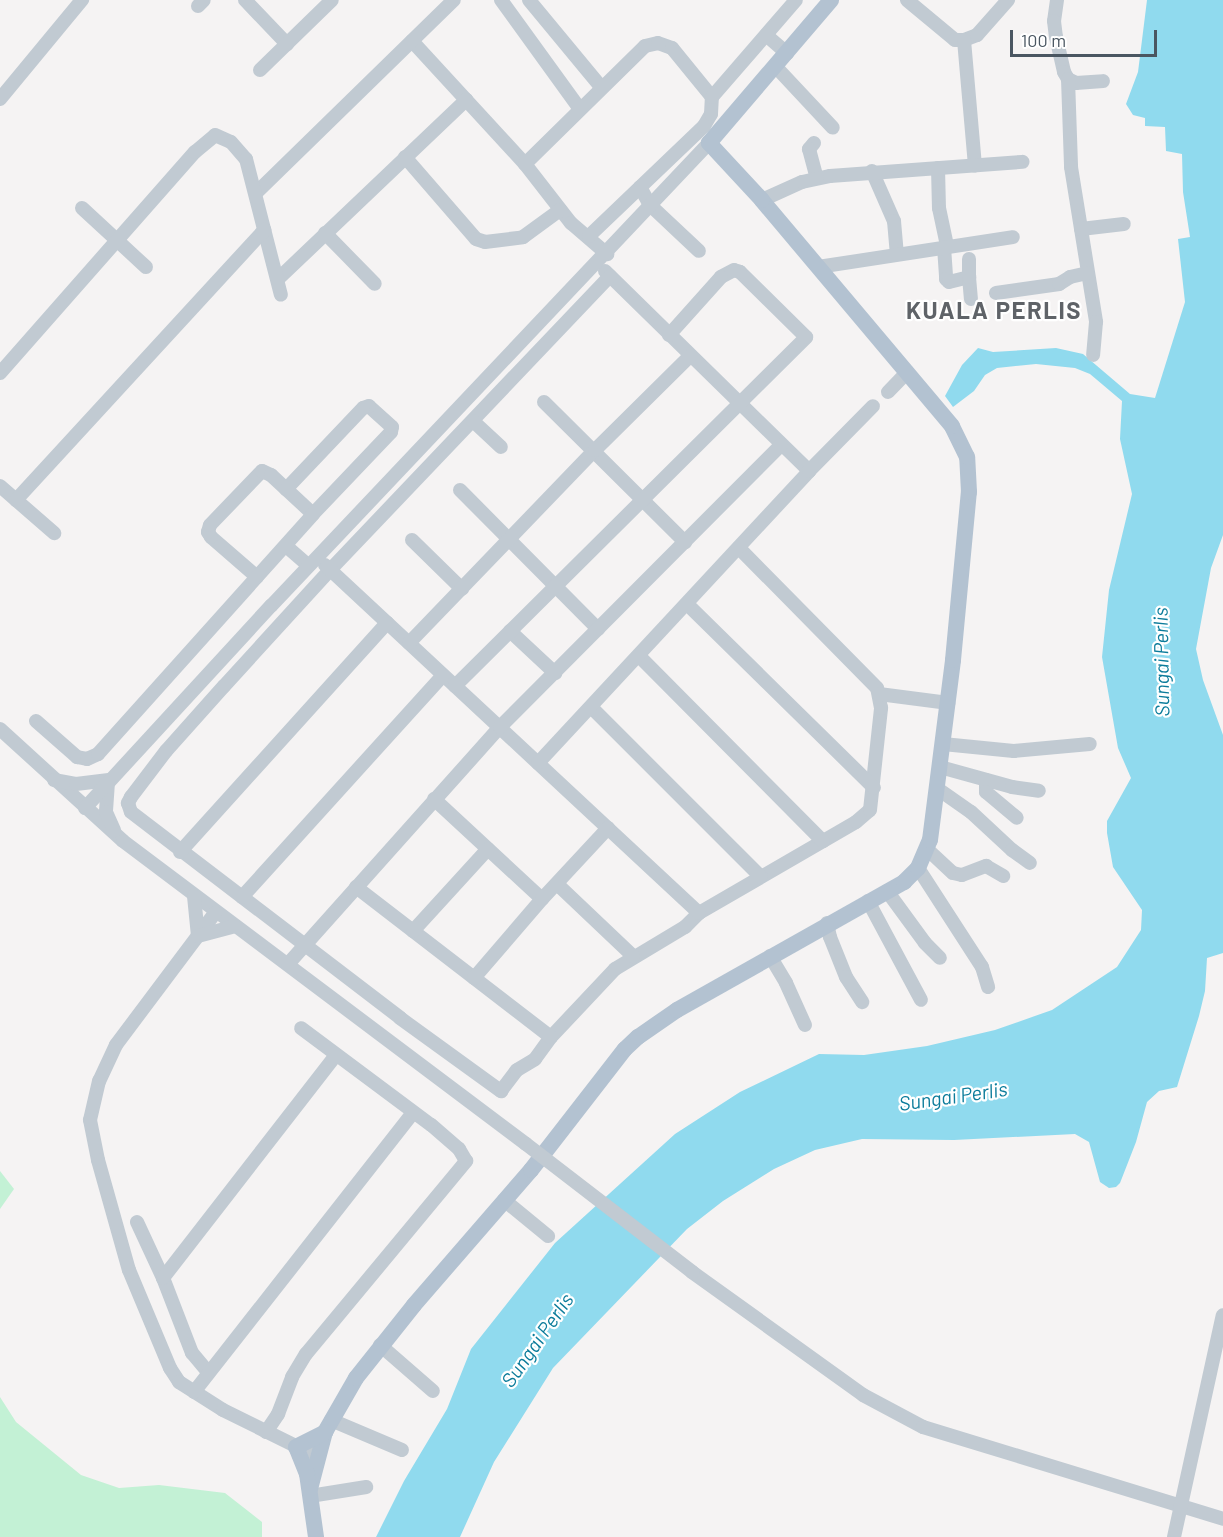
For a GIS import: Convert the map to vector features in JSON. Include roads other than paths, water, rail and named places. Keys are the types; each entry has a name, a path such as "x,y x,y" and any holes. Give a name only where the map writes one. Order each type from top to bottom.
{"main road":[{"path":"310,1492 328,1426 356,1378 380,1345 504,1200 638,1037 677,1010 912,876 927,849 938,789 948,703 970,471 963,447 952,426 908,372 762,200 709,143 831,0"},
{"path":"316,1537 307,1474 289,1444 328,1426"}],"street":[{"path":"245,0 287,44"},
{"path":"260,70 332,0"},
{"path":"256,192 454,0"},
{"path":"501,0 580,109"},
{"path":"529,0 602,87"},
{"path":"598,249 708,120 712,97 796,0"},
{"path":"907,0 955,39 964,40 977,35 1008,0"},
{"path":"1057,0 1054,21 1064,72 1068,79 1071,167 1096,322 1094,355"},
{"path":"0,99 77,3"},
{"path":"766,35 787,53"},
{"path":"964,40 975,166"},
{"path":"412,41 525,164 557,213 598,249 610,276 809,471"},
{"path":"525,164 639,50 658,42 672,48 712,97"},
{"path":"776,67 833,128"},
{"path":"1068,79 1076,83 1102,81"},
{"path":"278,279 466,100"},
{"path":"0,373 195,152 215,135 241,150 250,169 281,295"},
{"path":"85,808 149,736 439,429 645,196 709,143"},
{"path":"814,143 809,149 817,178"},
{"path":"405,157 476,239 494,243 523,237 557,213"},
{"path":"762,200 787,188 817,178 872,171 1022,162"},
{"path":"938,168 939,208 946,246 947,281 969,277"},
{"path":"872,171 894,221 897,254"},
{"path":"645,196 699,251"},
{"path":"82,208 146,267"},
{"path":"1081,229 1124,224"},
{"path":"16,500 264,230"},
{"path":"325,233 375,284"},
{"path":"818,267 1013,237"},
{"path":"969,259 971,299"},
{"path":"455,686 806,337 740,272 734,270 721,277 669,335"},
{"path":"996,293 1059,284 1070,277 1088,273"},
{"path":"610,276 330,570 166,751 131,797 128,807 135,817 180,852 499,1091 517,1070 535,1059 551,1037 608,976 633,956 679,931 699,913 864,816 872,804 881,708 879,694 872,682 739,548"},
{"path":"409,643 595,450 690,356"},
{"path":"888,392 908,372"},
{"path":"544,402 595,450 685,542"},
{"path":"36,721 77,757 87,759 98,754 313,514 391,432 392,427 369,406 363,408 286,489"},
{"path":"538,763 809,471 873,406"},
{"path":"473,421 501,447"},
{"path":"439,429 453,442"},
{"path":"288,964 500,728 781,445"},
{"path":"257,577 211,537 208,528 257,473 266,471 313,514"},
{"path":"0,486 54,533"},
{"path":"460,490 598,629"},
{"path":"412,540 462,589"},
{"path":"286,546 330,570 699,913"},
{"path":"687,604 874,788"},
{"path":"180,852 387,622"},
{"path":"510,631 555,673"},
{"path":"639,656 823,841"},
{"path":"242,897 443,675"},
{"path":"879,694 948,703"},
{"path":"591,707 761,877"},
{"path":"0,729 115,835 215,913 288,964 692,1272 863,1395 923,1427 1223,1519"},
{"path":"149,736 166,751"},
{"path":"942,744 1014,751 1090,744"},
{"path":"940,767 1039,791"},
{"path":"54,780 76,784 109,780"},
{"path":"109,780 106,812 115,835"},
{"path":"987,780 986,792 1017,818"},
{"path":"938,789 965,807 1030,863"},
{"path":"434,799 542,899"},
{"path":"474,978 542,899 608,828"},
{"path":"413,931 488,849"},
{"path":"927,849 958,875 986,866 1003,876"},
{"path":"918,868 982,967 988,987"},
{"path":"557,884 633,956"},
{"path":"356,887 551,1037"},
{"path":"887,891 925,943 940,958"},
{"path":"194,896 198,936"},
{"path":"868,901 921,1000"},
{"path":"215,913 116,1045 99,1081 90,1120 98,1160 129,1270 170,1368 179,1382 266,1432 318,1457"},
{"path":"827,923 842,967 862,1002"},
{"path":"198,936 235,926"},
{"path":"770,956 786,983 805,1025"},
{"path":"266,1432 278,1414 292,1377 306,1354 464,1167 465,1155 301,1028"},
{"path":"163,1278 336,1055"},
{"path":"194,1392 413,1113"},
{"path":"504,1200 548,1236"},
{"path":"137,1222 163,1278 192,1353 208,1372"},
{"path":"1174,1537 1223,1315"},
{"path":"380,1345 433,1391"},
{"path":"328,1426 402,1450"},
{"path":"310,1492 366,1488"}],"water":[{"name":"Sungai Perlis","path":"1147,0 1223,0 1223,535 1211,568 1196,649 1203,680 1223,735 1223,953 1207,958 1205,991 1177,1087 1159,1091 1147,1102 1136,1142 1120,1183 1116,1187 1109,1188 1100,1182 1089,1142 1075,1134 954,1140 862,1139 815,1150 774,1169 723,1201 687,1229 553,1368 494,1462 460,1537 376,1537 404,1481 447,1409 471,1349 555,1243 675,1134 740,1092 819,1054 864,1055 927,1046 995,1030 1052,1010 1117,967 1141,930 1142,910 1113,867 1107,833 1107,821 1131,778 1118,748 1102,657 1109,590 1132,494 1120,439 1122,401 1090,374 1075,368 1036,364 997,368 985,375 974,391 953,407 945,396 962,365 978,348 993,352 1056,348 1083,354 1130,394 1155,398 1185,302 1178,239 1190,237 1183,192 1182,154 1166,151 1165,127 1145,126 1145,118 1133,115 1126,104 1138,72"}],"district":[{"name":"KUALA PERLIS","path":"994,310"}]}
